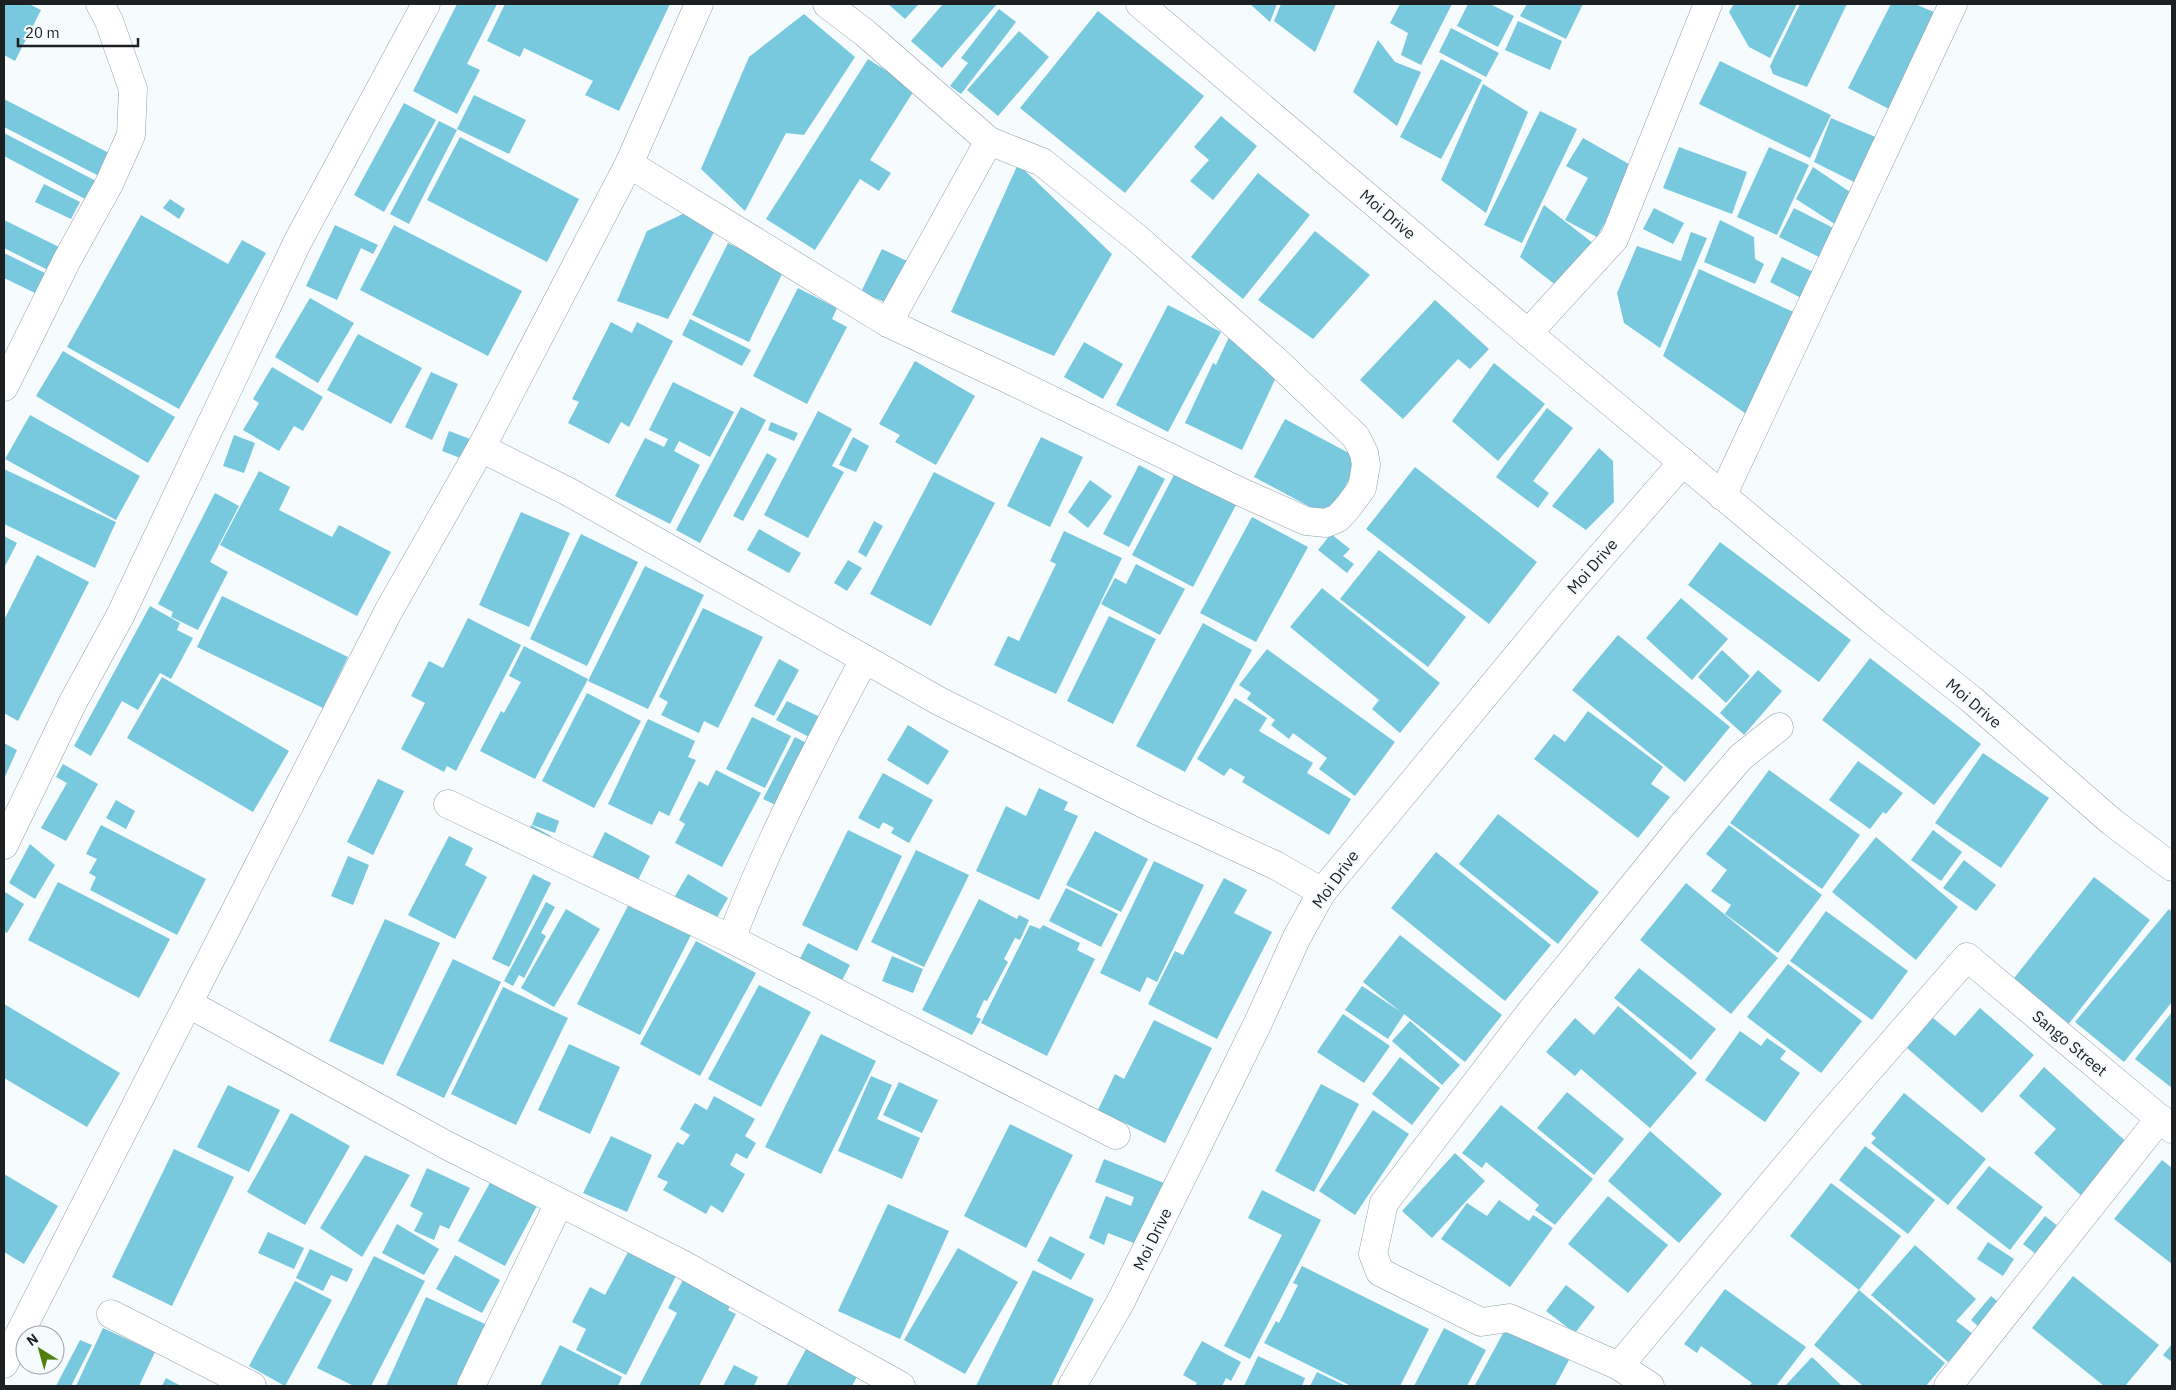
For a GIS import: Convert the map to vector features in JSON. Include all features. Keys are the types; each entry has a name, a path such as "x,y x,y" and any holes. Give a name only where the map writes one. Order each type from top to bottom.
{"street":[{"path":"4,387 67,260 109,184 131,135 132,89 110,21 100,4"},
{"path":"4,845 73,702 120,616 298,241 426,4"},
{"path":"4,1364 388,612 481,448 629,164 699,4"},
{"path":"629,164 888,324 1008,378 1241,492 1306,521 1326,523 1338,518 1362,488 1366,465 1364,453 1356,437 1275,360 1138,240 1042,162 989,141 865,33 827,4"},
{"name":"Moi Drive","path":"1140,4 1722,496 1971,700 2112,822 2172,867"},
{"path":"1528,333 1614,239 1708,4"},
{"path":"1722,496 1953,4"},
{"path":"888,324 989,141"},
{"path":"481,448 567,491 939,701 1145,804 1274,865 1322,892"},
{"name":"Moi Drive","path":"1072,1386 1120,1304 1257,1025 1297,937 1322,892 1570,592 1683,462"},
{"path":"731,939 752,884 806,769 864,660"},
{"path":"1650,1386 1619,1366 1509,1318 1481,1322 1380,1272 1373,1254 1384,1203 1529,1014 1680,828 1742,756 1779,727"},
{"path":"448,804 731,939 1116,1134"},
{"name":"Sango Street","path":"1619,1366 1826,1119 1967,957 2166,1124"},
{"path":"189,1004 440,1141 682,1264 901,1386"},
{"path":"1948,1386 2166,1124"},
{"path":"471,1386 559,1203"},
{"path":"111,1314 252,1386"}],"building":[{"path":"4,4 29,4 41,10 15,61 4,55"},
{"path":"457,4 497,4 467,64 480,70 457,114 413,91"},
{"path":"505,4 670,4 619,111 585,95 593,81 524,48 520,57 487,41"},
{"path":"888,4 919,4 905,19"},
{"path":"943,4 997,4 942,68 911,41"},
{"path":"1250,4 1277,4 1270,22"},
{"path":"1281,4 1336,4 1315,52 1274,21"},
{"path":"1400,4 1452,4 1421,65 1401,55 1408,33 1390,23"},
{"path":"1468,4 1490,4 1514,16 1498,47 1457,26"},
{"path":"1527,4 1583,4 1566,39 1520,16"},
{"path":"1734,4 1797,4 1770,58 1749,47 1729,12"},
{"path":"1800,4 1847,4 1807,87 1773,74 1770,66"},
{"path":"1891,4 1915,4 1936,13 1889,109 1848,88"},
{"path":"999,9 1016,22 961,94 950,86 968,63 961,58"},
{"path":"1098,11 1204,96 1125,193 1020,108"},
{"path":"804,14 855,57 804,135 786,133 745,211 701,169 749,57"},
{"path":"1518,21 1562,41 1550,70 1505,50"},
{"path":"1451,28 1499,53 1486,77 1439,52"},
{"path":"1019,31 1049,57 998,116 967,90"},
{"path":"1378,40 1395,62 1421,72 1397,126 1353,92"},
{"path":"868,59 915,89 870,160 891,173 879,191 860,179 815,250 766,219"},
{"path":"1441,59 1482,80 1441,159 1400,137"},
{"path":"1720,61 1831,115 1810,158 1699,104"},
{"path":"1483,84 1528,112 1486,213 1441,180"},
{"path":"474,95 526,120 509,154 457,129"},
{"path":"4,99 111,154 99,176 4,127"},
{"path":"404,103 436,120 384,212 354,195"},
{"path":"1540,111 1577,129 1522,243 1484,225"},
{"path":"1221,116 1257,146 1213,200 1190,181 1209,160 1194,147"},
{"path":"1831,118 1885,141 1866,188 1814,162"},
{"path":"439,121 457,130 409,224 390,214"},
{"path":"4,133 96,181 87,200 4,156"},
{"path":"460,137 579,199 547,262 427,200"},
{"path":"1583,138 1636,168 1597,237 1565,220 1588,178 1566,166"},
{"path":"1679,147 1747,172 1732,214 1663,188"},
{"path":"1769,147 1809,165 1777,235 1737,217"},
{"path":"1018,164 1112,254 1054,356 951,312"},
{"path":"1813,167 1859,198 1844,230 1796,199"},
{"path":"1258,173 1310,215 1243,299 1191,257"},
{"path":"44,184 80,202 71,219 35,202"},
{"path":"170,199 185,209 179,219 163,208"},
{"path":"1544,205 1594,244 1558,287 1520,257"},
{"path":"1654,208 1684,223 1673,244 1643,229"},
{"path":"1794,208 1843,233 1829,262 1779,237"},
{"path":"685,213 716,228 668,319 617,301 647,231"},
{"path":"141,215 228,264 242,240 266,253 179,409 67,347"},
{"path":"4,220 59,247 48,270 4,248"},
{"path":"1720,220 1754,237 1755,259 1764,264 1755,284 1704,262"},
{"path":"335,225 378,245 373,254 361,248 337,300 306,286"},
{"path":"394,225 522,291 488,356 360,290"},
{"path":"1315,231 1370,275 1313,339 1258,300"},
{"path":"1691,232 1707,238 1660,348 1624,323 1617,293 1637,246 1681,261"},
{"path":"728,243 784,270 749,342 692,315"},
{"path":"882,249 907,261 887,303 861,292"},
{"path":"4,253 45,273 35,293 4,278"},
{"path":"1782,257 1815,273 1803,299 1770,282"},
{"path":"1699,269 1798,314 1755,420 1663,356"},
{"path":"798,288 837,308 832,319 847,327 807,404 753,376"},
{"path":"310,298 354,323 318,383 275,357"},
{"path":"1435,300 1489,349 1470,369 1458,359 1403,419 1360,380"},
{"path":"1168,305 1221,332 1168,432 1116,405"},
{"path":"690,319 751,350 742,366 682,335"},
{"path":"611,322 632,333 637,322 673,341 629,427 621,422 609,444 568,423 579,402 572,399"},
{"path":"358,334 422,368 391,424 327,390"},
{"path":"1230,335 1257,348 1252,359 1279,371 1242,450 1185,423 1213,363 1216,365"},
{"path":"1084,342 1123,364 1103,399 1064,377"},
{"path":"63,351 175,417 148,463 36,396"},
{"path":"915,361 975,396 936,465 895,442 900,435 879,424"},
{"path":"1494,363 1545,404 1498,461 1452,421"},
{"path":"272,367 323,397 303,431 294,426 279,451 243,430 259,403 253,399"},
{"path":"431,372 458,384 432,440 405,427"},
{"path":"673,382 734,412 710,457 679,441 674,451 700,465 670,524 615,496 645,438 664,447 668,439 649,430"},
{"path":"741,407 766,420 700,543 676,530"},
{"path":"1547,408 1573,428 1533,481 1549,493 1538,508 1496,477"},
{"path":"818,411 852,429 832,466 844,472 808,538 764,515"},
{"path":"30,415 140,476 116,520 5,459"},
{"path":"1285,419 1360,459 1329,517 1254,477"},
{"path":"771,422 798,433 794,441 768,430"},
{"path":"449,431 470,439 463,459 442,451"},
{"path":"234,435 255,443 244,473 223,466"},
{"path":"853,437 869,446 856,472 839,465"},
{"path":"1041,437 1083,457 1050,527 1007,506"},
{"path":"1599,448 1613,461 1614,502 1586,530 1552,506"},
{"path":"767,453 777,459 743,521 733,516"},
{"path":"1139,465 1165,479 1129,547 1103,534"},
{"path":"1415,467 1537,562 1489,624 1366,529"},
{"path":"4,469 116,522 95,568 4,524"},
{"path":"259,471 290,487 279,510 332,537 339,525 391,552 357,616 220,545"},
{"path":"934,472 995,503 931,626 870,594"},
{"path":"1175,473 1236,505 1193,587 1132,555"},
{"path":"1090,480 1112,496 1088,528 1068,512"},
{"path":"215,493 239,506 210,562 228,572 198,630 171,617 173,612 158,604"},
{"path":"521,512 570,533 529,627 479,605"},
{"path":"1252,517 1308,547 1256,642 1200,613"},
{"path":"874,521 883,526 866,557 858,552"},
{"path":"759,529 801,553 789,573 747,550"},
{"path":"1064,531 1122,558 1056,694 994,665 1008,636 1019,641 1056,564 1050,561"},
{"path":"581,534 638,562 587,666 530,639"},
{"path":"1331,534 1350,549 1343,556 1354,564 1347,573 1318,550"},
{"path":"4,536 17,543 4,568"},
{"path":"1720,542 1851,640 1819,682 1688,585"},
{"path":"1379,550 1466,617 1428,667 1340,599"},
{"path":"37,555 89,582 18,721 4,713 4,620"},
{"path":"848,560 862,568 847,591 834,583"},
{"path":"1136,564 1185,589 1160,635 1101,604 1115,578 1126,584"},
{"path":"645,566 704,595 648,709 588,681"},
{"path":"1322,588 1440,683 1400,733 1372,709 1379,700 1290,627"},
{"path":"222,596 348,657 323,708 197,647"},
{"path":"1681,598 1728,639 1692,680 1646,638"},
{"path":"150,606 180,623 177,630 193,638 171,679 160,673 138,710 122,701 91,756 74,746"},
{"path":"703,608 763,637 718,728 704,721 699,733 661,715 668,702 659,697"},
{"path":"1109,616 1156,639 1113,724 1067,701"},
{"path":"468,618 521,645 456,771 447,766 444,772 401,749 425,703 411,696 429,661 443,668"},
{"path":"1203,623 1252,650 1185,772 1136,746"},
{"path":"1618,635 1730,727 1685,782 1572,690"},
{"path":"524,646 588,679 535,779 480,751 501,711 504,713 521,682 509,676"},
{"path":"1267,649 1395,742 1355,796 1319,769 1327,758 1293,733 1289,739 1271,725 1275,720 1247,699 1251,693 1239,685"},
{"path":"1722,650 1750,676 1726,703 1698,677"},
{"path":"1870,658 1981,744 1934,805 1822,720"},
{"path":"779,659 799,670 774,716 754,706"},
{"path":"1758,670 1782,691 1744,735 1720,713"},
{"path":"162,677 289,751 253,812 127,738"},
{"path":"587,693 641,721 594,808 542,781"},
{"path":"1235,698 1267,718 1259,731 1313,763 1307,773 1351,799 1329,835 1242,782 1245,777 1230,768 1224,776 1197,759"},
{"path":"787,701 820,717 817,741 776,720"},
{"path":"1588,711 1663,767 1651,784 1670,797 1638,838 1534,759 1554,734 1565,742"},
{"path":"752,717 791,736 765,788 726,769"},
{"path":"648,719 695,741 688,757 696,760 669,816 659,811 652,825 608,804"},
{"path":"908,725 949,751 928,785 887,760"},
{"path":"795,737 814,747 782,808 763,799"},
{"path":"4,743 17,750 4,779"},
{"path":"1983,753 2049,798 2001,868 1935,823"},
{"path":"1858,761 1903,793 1886,814 1883,812 1870,829 1829,800"},
{"path":"63,764 98,784 66,841 41,828 67,783 56,777"},
{"path":"716,770 761,793 722,867 675,843 685,824 679,820 699,781 708,786"},
{"path":"1769,770 1860,835 1822,889 1730,823"},
{"path":"883,773 933,800 909,843 891,833 894,828 883,822 879,829 858,818"},
{"path":"378,779 404,791 373,855 347,842"},
{"path":"1039,788 1068,802 1064,810 1078,816 1039,900 976,871 1006,806 1026,816"},
{"path":"116,800 135,811 126,829 106,818"},
{"path":"537,812 559,821 555,833 532,825"},
{"path":"1498,814 1599,892 1558,944 1459,864"},
{"path":"101,825 206,879 177,935 90,890 96,877 89,873 97,859 86,854"},
{"path":"531,825 551,836 547,843 528,832"},
{"path":"1729,825 1822,895 1778,953 1725,914 1731,905 1711,891 1727,870 1706,854"},
{"path":"848,830 902,856 857,951 802,925"},
{"path":"1933,830 1962,852 1941,881 1911,860"},
{"path":"1095,831 1148,859 1121,912 1066,885"},
{"path":"605,832 650,856 637,882 592,858"},
{"path":"449,836 473,848 465,865 487,877 455,939 408,915"},
{"path":"1876,837 1958,907 1916,960 1832,892"},
{"path":"30,844 55,865 35,899 9,883"},
{"path":"916,850 969,875 924,967 871,942"},
{"path":"1436,852 1551,945 1505,1001 1391,908"},
{"path":"348,856 369,865 353,905 331,896"},
{"path":"1964,860 1996,885 1976,911 1943,888"},
{"path":"1154,861 1204,885 1157,982 1147,977 1140,992 1100,973"},
{"path":"533,874 551,883 509,967 492,959"},
{"path":"688,874 728,898 712,926 671,903"},
{"path":"2094,877 2150,920 2067,1026 2011,982"},
{"path":"1224,878 1247,890 1234,913 1272,932 1217,1039 1148,1004 1175,951 1183,955"},
{"path":"58,882 170,939 139,998 28,940"},
{"path":"1686,883 1778,958 1731,1014 1640,940"},
{"path":"1066,888 1118,914 1101,947 1049,921"},
{"path":"5,892 24,904 7,933 4,931"},
{"path":"979,899 1017,919 1019,915 1029,920 1020,940 1015,938 1004,959 1008,962 987,1001 984,1000 976,1017 981,1019 972,1035 922,1010"},
{"path":"546,902 555,907 541,933 546,936 524,978 519,975 513,986 504,981"},
{"path":"630,902 692,933 640,1035 577,1004"},
{"path":"566,909 600,929 554,1007 521,988"},
{"path":"2169,909 2172,912 2172,1002 2124,1062 2075,1022"},
{"path":"1826,911 1908,971 1872,1020 1790,961"},
{"path":"385,919 440,943 383,1065 329,1041"},
{"path":"1030,925 1040,929 1043,925 1080,943 1077,950 1095,959 1047,1056 981,1023"},
{"path":"1400,935 1502,1015 1465,1062 1404,1014 1388,1039 1345,1010 1362,986 1401,1012 1363,982"},
{"path":"696,941 756,973 700,1076 640,1044"},
{"path":"808,943 850,965 838,988 796,966"},
{"path":"892,956 923,969 913,993 882,981"},
{"path":"453,959 501,982 444,1098 396,1075"},
{"path":"1788,964 1862,1021 1821,1073 1747,1017"},
{"path":"1639,968 1716,1029 1691,1060 1614,998"},
{"path":"759,985 811,1012 761,1107 708,1079"},
{"path":"503,987 568,1018 516,1125 451,1094"},
{"path":"4,1004 120,1073 87,1127 4,1078"},
{"path":"1618,1006 1697,1073 1650,1128 1581,1069 1575,1076 1546,1052 1575,1018 1594,1035"},
{"path":"1980,1008 2034,1055 1982,1113 1907,1048 1933,1018 1955,1036"},
{"path":"2172,1012 2172,1088 2135,1059"},
{"path":"1343,1014 1390,1046 1364,1083 1317,1052"},
{"path":"1154,1020 1212,1048 1165,1143 1098,1110 1115,1074 1124,1079"},
{"path":"1410,1021 1460,1065 1442,1085 1392,1041"},
{"path":"1740,1031 1761,1046 1767,1038 1786,1051 1780,1059 1800,1073 1765,1122 1705,1080"},
{"path":"821,1034 876,1061 821,1174 765,1147"},
{"path":"569,1044 620,1067 590,1134 538,1110"},
{"path":"1400,1057 1440,1088 1412,1125 1372,1094"},
{"path":"2044,1067 2133,1148 2086,1200 2034,1153 2056,1129 2019,1096"},
{"path":"871,1076 892,1085 877,1119 920,1138 902,1179 838,1151"},
{"path":"899,1082 938,1100 922,1133 883,1115"},
{"path":"1321,1084 1359,1104 1314,1192 1275,1171"},
{"path":"228,1085 280,1110 249,1172 197,1147"},
{"path":"1567,1092 1624,1139 1594,1175 1537,1128"},
{"path":"1904,1093 1986,1159 1948,1205 1871,1143 1876,1138 1871,1134"},
{"path":"714,1096 755,1119 745,1136 756,1143 747,1159 736,1153 730,1165 745,1174 723,1213 711,1205 706,1214 663,1190 668,1182 657,1177 677,1142 683,1145 690,1135 680,1129 695,1103 707,1110"},
{"path":"1501,1105 1593,1179 1555,1225 1535,1210 1539,1205 1486,1162 1482,1168 1462,1153"},
{"path":"1373,1110 1409,1134 1355,1215 1319,1191"},
{"path":"291,1113 350,1146 305,1225 247,1192"},
{"path":"1010,1124 1073,1155 1026,1248 964,1216"},
{"path":"1650,1131 1722,1194 1679,1243 1608,1181"},
{"path":"611,1136 652,1155 627,1212 583,1193"},
{"path":"1865,1146 1935,1200 1908,1234 1839,1180"},
{"path":"174,1149 234,1177 172,1306 112,1277"},
{"path":"1455,1153 1485,1181 1432,1238 1402,1211"},
{"path":"365,1155 410,1175 362,1257 320,1228"},
{"path":"1104,1159 1169,1185 1144,1247 1108,1233 1104,1245 1089,1238 1106,1196 1131,1206 1134,1197 1095,1182"},
{"path":"2162,1160 2172,1168 2172,1264 2114,1219"},
{"path":"1989,1166 2043,1207 2010,1250 1956,1208"},
{"path":"427,1168 470,1188 449,1229 440,1225 434,1240 414,1231 423,1213 410,1206"},
{"path":"4,1174 58,1206 24,1264 4,1252"},
{"path":"492,1179 538,1204 505,1266 458,1241"},
{"path":"1831,1183 1901,1236 1859,1290 1790,1236"},
{"path":"1262,1190 1321,1220 1250,1359 1224,1346 1282,1235 1248,1218"},
{"path":"1608,1196 1668,1245 1628,1293 1568,1244"},
{"path":"1499,1200 1529,1221 1533,1215 1553,1228 1510,1287 1441,1239 1467,1203 1487,1216"},
{"path":"888,1204 949,1231 900,1339 838,1311"},
{"path":"2045,1216 2068,1234 2045,1261 2023,1244"},
{"path":"397,1224 439,1249 424,1275 382,1253"},
{"path":"268,1232 304,1248 294,1269 258,1253"},
{"path":"1050,1236 1085,1254 1071,1280 1037,1261"},
{"path":"1988,1242 2014,1259 2003,1276 1977,1259"},
{"path":"1915,1245 1976,1299 1956,1321 1973,1334 1948,1362 1871,1295"},
{"path":"958,1248 1018,1282 965,1374 904,1340"},
{"path":"310,1249 353,1269 347,1282 331,1275 323,1291 296,1278"},
{"path":"628,1252 676,1276 626,1375 576,1350 586,1329 572,1322 590,1287 605,1295"},
{"path":"455,1255 500,1280 482,1313 436,1289"},
{"path":"374,1256 425,1281 371,1386 354,1386 317,1368"},
{"path":"1302,1266 1429,1329 1400,1386 1351,1386 1264,1343 1276,1321 1279,1323 1298,1285 1293,1283"},
{"path":"1033,1270 1094,1299 1051,1386 976,1386"},
{"path":"2073,1276 2159,1345 2125,1386 2104,1386 2032,1328"},
{"path":"683,1280 731,1304 728,1310 736,1314 699,1386 639,1386 677,1313 668,1308"},
{"path":"295,1281 332,1300 285,1386 249,1366"},
{"path":"1566,1285 1595,1307 1575,1333 1546,1311"},
{"path":"1725,1289 1806,1347 1776,1386 1749,1386 1752,1383 1701,1346 1697,1353 1684,1344"},
{"path":"1859,1290 1945,1363 1926,1386 1863,1386 1814,1345"},
{"path":"1991,1296 2008,1310 1987,1334 1971,1320"},
{"path":"426,1297 485,1324 457,1386 386,1386"},
{"path":"1507,1326 1569,1360 1555,1386 1475,1385"},
{"path":"103,1328 155,1352 139,1386 76,1386"},
{"path":"1444,1328 1486,1350 1467,1386 1414,1386"},
{"path":"80,1340 92,1345 71,1386 56,1386 62,1375 65,1375 65,1369"},
{"path":"1202,1341 1241,1362 1231,1381 1226,1378 1222,1386 1195,1386 1197,1383 1183,1375"},
{"path":"810,1342 859,1373 852,1386 786,1386"},
{"path":"2172,1344 2172,1362 2163,1355"},
{"path":"560,1345 622,1377 618,1386 540,1386"},
{"path":"1258,1356 1305,1378 1302,1386 1244,1386"},
{"path":"1812,1357 1842,1386 1785,1386"},
{"path":"734,1365 758,1377 754,1386 723,1386"},
{"path":"1317,1372 1346,1386 1310,1386"},
{"path":"166,1378 181,1386 162,1386"}]}
